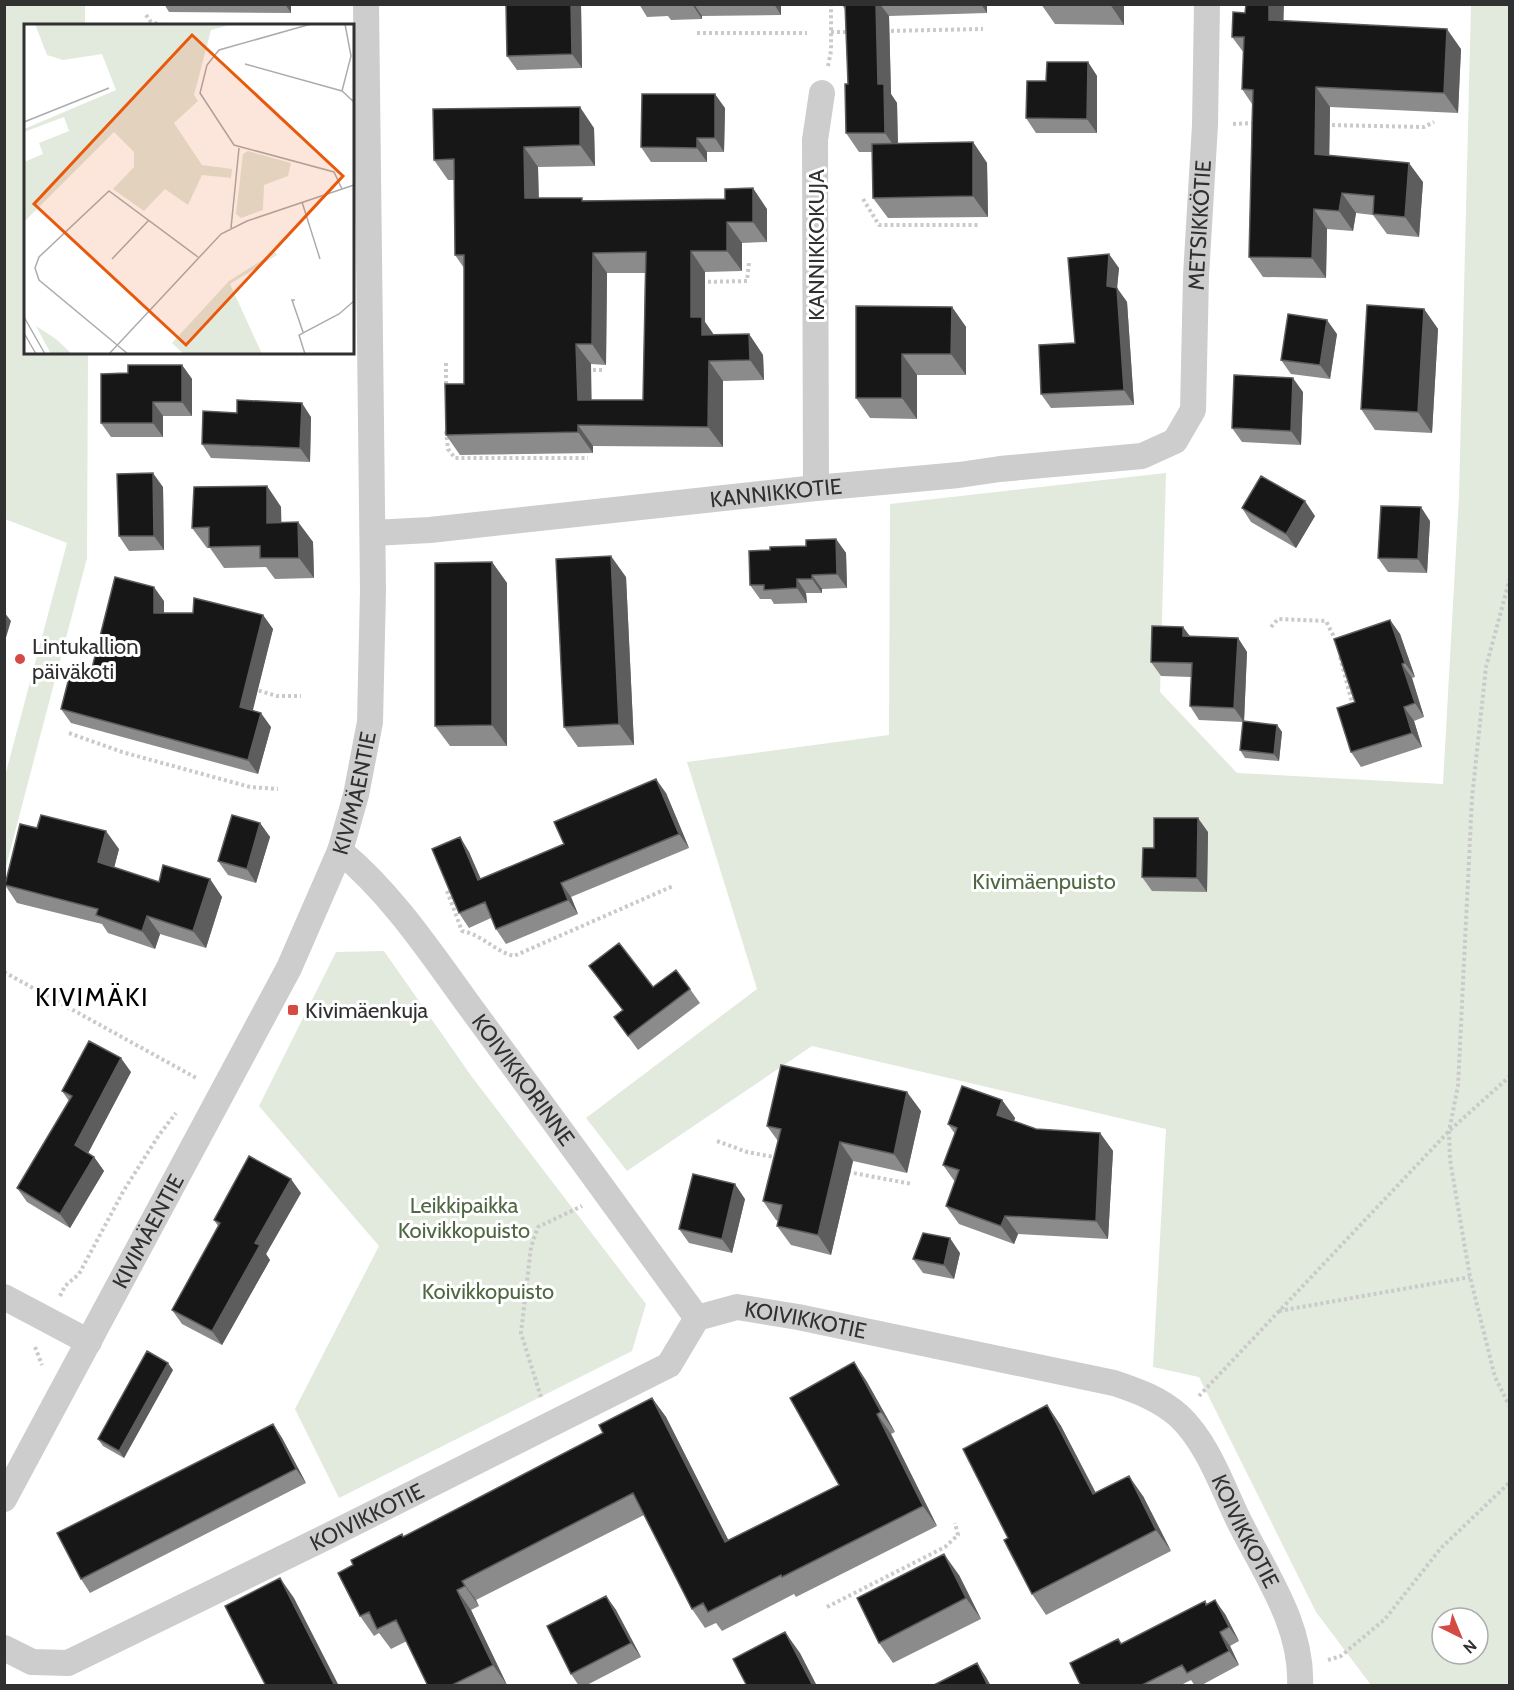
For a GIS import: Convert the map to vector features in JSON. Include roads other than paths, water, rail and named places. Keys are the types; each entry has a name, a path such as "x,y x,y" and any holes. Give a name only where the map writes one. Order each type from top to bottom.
{"street":[{"name":"KIVIMÄENTIE","path":"4,1499 289,968 340,851 356,795 370,722 373,533 366,4"},
{"name":"METSIKKÖTIE","path":"1175,441 1193,410 1196,276 1205,125 1207,4"},
{"name":"KANNIKKOKUJA","path":"816,488 815,140 822,93"},
{"name":"KANNIKKOTIE","path":"373,533 430,530 816,488 959,476 1000,469 1142,456 1175,441"},
{"name":"KOIVIKKORINNE","path":"340,851 364,871 406,921 582,1158 697,1318"},
{"path":"4,1297 89,1342"},
{"name":"KOIVIKKOTIE","path":"4,1648 32,1662 68,1663 669,1365 697,1318 737,1307 798,1317 1114,1383 1147,1394 1180,1417 1205,1450 1283,1605 1301,1676"}],"place":[{"name":"Lintukallion päiväkoti","path":"20,659"},
{"name":"Kivimäenkuja","path":"293,1010"}],"district":[{"name":"KIVIMÄKI","path":"92,997"}],"park label":[{"name":"Kivimäenpuisto","path":"1044,881"},
{"name":"Leikkipaikka Koivikkopuisto","path":"464,1218"},
{"name":"Koivikkopuisto","path":"488,1291"}]}
